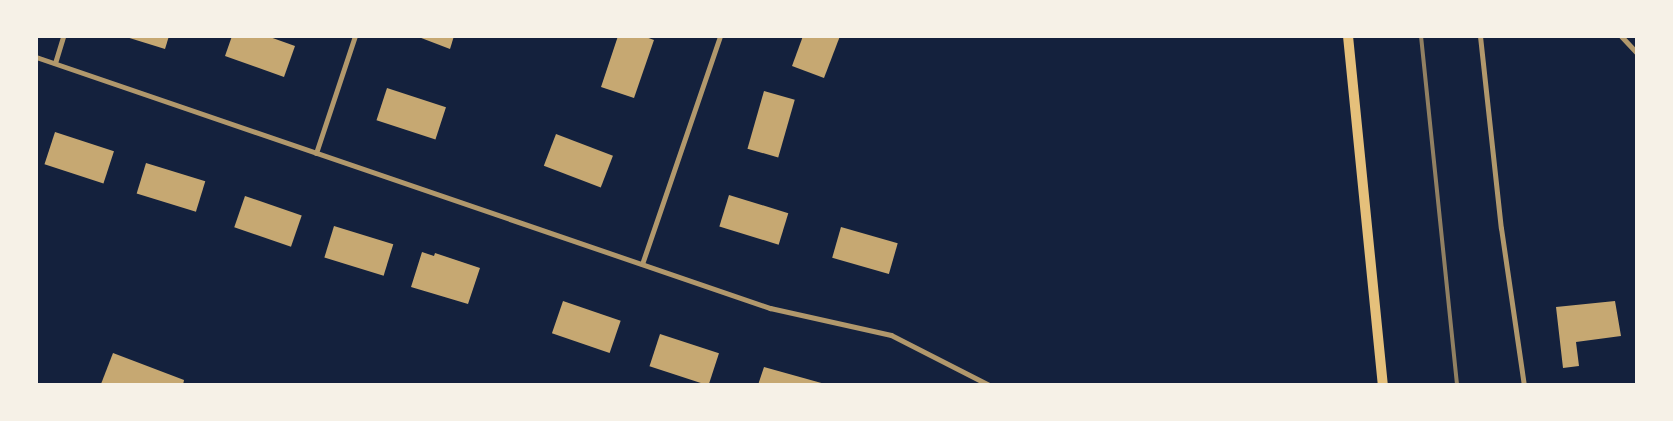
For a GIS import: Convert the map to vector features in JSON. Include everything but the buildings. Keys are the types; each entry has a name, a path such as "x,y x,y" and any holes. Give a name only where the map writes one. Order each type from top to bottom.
{"main road":[{"path":"1348,36 1383,385"}],"street":[{"path":"55,63 63,36"},
{"path":"316,153 355,36"},
{"path":"642,264 720,36"},
{"path":"1480,36 1502,228 1524,385"},
{"path":"1622,36 1637,52"},
{"path":"36,57 770,308 891,335 989,385"}],"railway":[{"path":"1421,36 1457,385"}]}
